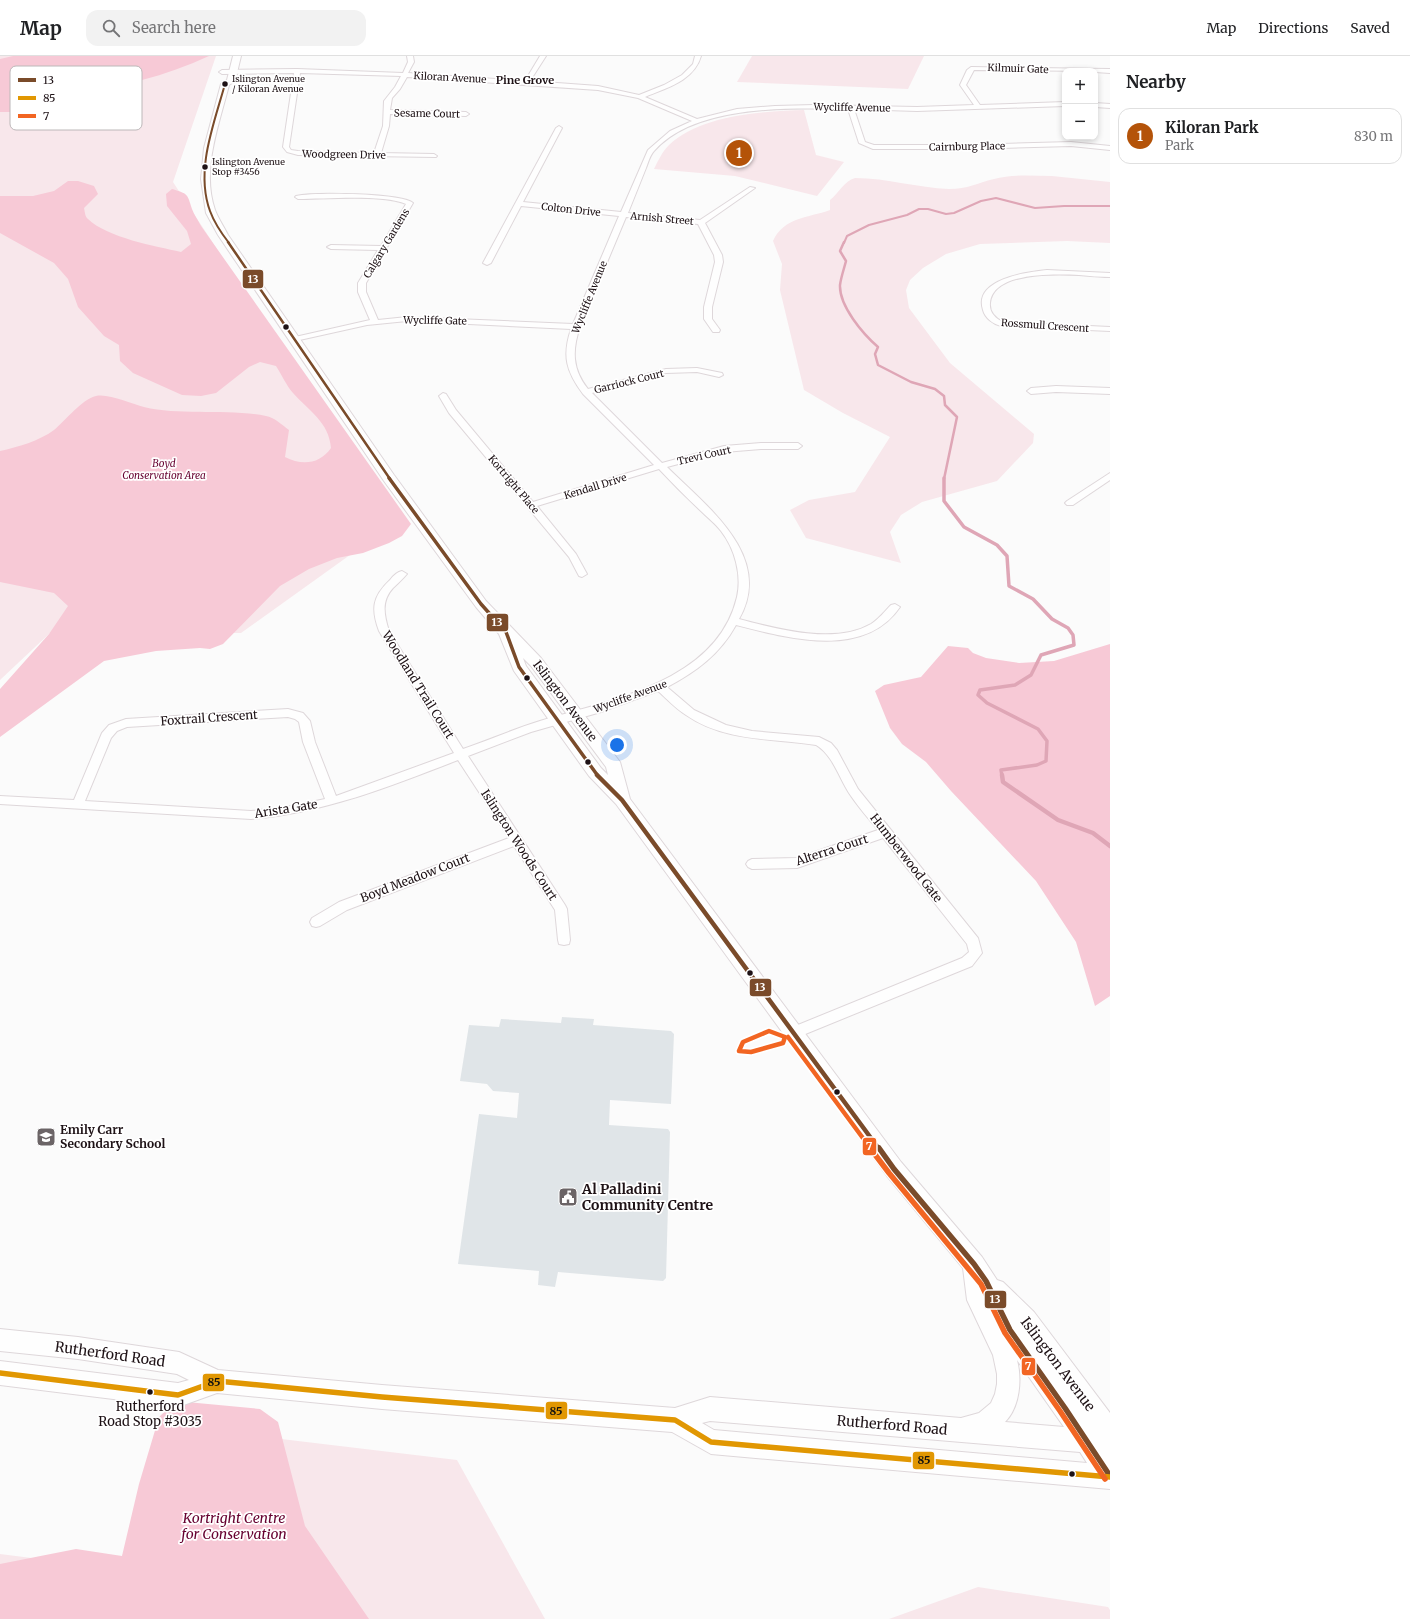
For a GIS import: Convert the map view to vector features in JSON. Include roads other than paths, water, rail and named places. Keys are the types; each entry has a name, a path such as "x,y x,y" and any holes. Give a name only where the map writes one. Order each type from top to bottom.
{"main road":[{"name":"Islington Avenue","path":"237,56 231,81 225,84 205,162 205,184 207,201 211,213 223,235 389,478 481,604 536,662 614,766 622,800"},
{"name":"Islington Avenue","path":"225,61 220,82 225,84"},
{"name":"Islington Avenue","path":"506,632 519,667 557,720 595,772 622,800 894,1169 980,1273 1026,1320 1110,1433"},
{"name":"Islington Avenue","path":"980,1273 1010,1330 1066,1408 1099,1442 1110,1477"},
{"path":"956,1431 985,1422 993,1417 1003,1405 1008,1387 1007,1370 1002,1348 978,1299 980,1273"},
{"name":"Rutherford Road","path":"0,1340 78,1348 179,1363 217,1380 382,1397 675,1420 710,1410 1099,1442"},
{"name":"Rutherford Road","path":"0,1373 178,1395 217,1380"},
{"name":"Rutherford Road","path":"675,1420 710,1442 1110,1477"}],"street":[{"path":"377,154 386,126 387,101 398,88 411,62 410,56"},
{"path":"527,82 543,56"},
{"path":"640,97 687,75 695,68 698,56"},
{"name":"Kilmuir Gate","path":"978,107 968,94 964,84 970,70 973,68 1110,71"},
{"name":"Kiloran Avenue","path":"222,72 297,71 404,75 527,82 598,88 640,97 696,120"},
{"name":"Woodgreen Drive","path":"297,71 286,147 288,151 298,153 434,156"},
{"name":"Wycliffe Avenue","path":"557,720 597,709 660,686 685,673 702,661 723,638 734,622 741,603 745,574 739,552 725,530 586,392 574,375 570,364 570,349 576,327 650,151 664,136 696,120 750,110 784,107 916,109 1062,104"},
{"path":"1098,105 1110,106"},
{"name":"Cairnburg Place","path":"850,107 862,143 873,147 969,147 1071,144 1110,148"},
{"name":"Sesame Court","path":"387,112 466,114"},
{"path":"487,263 559,128"},
{"path":"716,330 708,319 708,307 719,262 718,255 701,222 752,188"},
{"name":"Calgary Gardens","path":"298,197 366,197 408,201 410,203 362,283 362,292 375,322"},
{"name":"Colton Drive","path":"519,204 623,214"},
{"name":"Arnish Street","path":"623,214 701,222"},
{"path":"331,247 383,248"},
{"name":"Rossmull Crescent","path":"1110,275 1038,273 1014,277 1005,280 993,288 988,295 986,306 989,317 1001,324 1110,329"},
{"name":"Wycliffe Gate","path":"295,340 375,322 417,319 576,327"},
{"name":"Garriock Court","path":"586,392 666,371 697,370 719,375"},
{"path":"1031,391 1056,389 1110,391"},
{"name":"Kortright Place","path":"443,396 452,411 573,556 582,574"},
{"name":"Trevi Court","path":"660,466 724,449 762,446 798,446"},
{"name":"Kendall Drive","path":"531,505 660,466"},
{"path":"1070,503 1110,476"},
{"name":"Woodland Trail Court","path":"402,574 386,588 378,602 380,622 384,631 461,755"},
{"path":"734,622 813,638 850,636 874,626 895,607"},
{"name":"Humberwood Gate","path":"660,686 694,716 724,730 754,736 812,740 827,746 833,753 854,792 973,942 976,953 967,962 793,1033"},
{"name":"Foxtrail Crescent","path":"78,804 106,736 112,728 126,723 288,713 299,716 304,721 309,742 332,801"},
{"name":"Arista Gate","path":"0,800 251,815 282,812 332,801 461,755 535,726 557,720"},
{"name":"Islington Woods Court","path":"461,755 561,908 564,940"},
{"name":"Alterra Court","path":"752,864 797,863 886,832"},
{"name":"Boyd Meadow Court","path":"316,922 343,906 516,840"}],"waterway":[{"path":"844,243 847,236 869,225 907,215 919,209 928,209 946,214 954,213 981,201 996,198 1035,208 1064,206 1110,206"},
{"path":"844,242 840,251 846,261 840,282 843,302 859,327 878,347 875,354 878,365 911,382 935,389 944,396 945,405 957,417 944,479"},
{"path":"944,479 944,501 964,527 997,545 1007,556 1009,586 1033,599 1052,619 1068,628 1073,635 1074,645 1041,655 1031,675 1015,685 980,690 978,695 987,703 1038,729 1047,741 1046,761 1037,765 1001,770 1002,776"},
{"path":"1002,775 1003,782 1058,820 1093,833 1110,846"}],"place":[{"name":"Islington Avenue / Kiloran Avenue","path":"225,84"},
{"name":"Kiloran Park","path":"739,153"},
{"name":"Islington Avenue Stop #3456","path":"205,167"},
{"name":"Emily Carr Secondary School","path":"46,1137"},
{"name":"Al Palladini Community Centre","path":"568,1197"},
{"name":"Rutherford Road Stop #3035","path":"150,1392"}],"district":[{"name":"Pine Grove","path":"525,80"}],"park label":[{"name":"Boyd Conservation Area","path":"164,468"},
{"name":"Kortright Centre for Conservation","path":"234,1526"}]}
